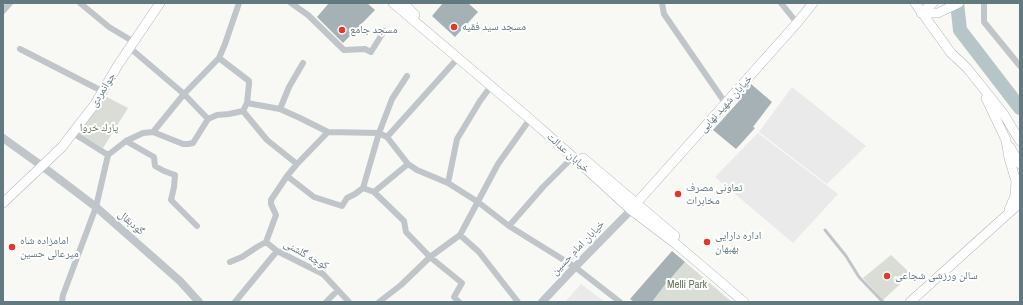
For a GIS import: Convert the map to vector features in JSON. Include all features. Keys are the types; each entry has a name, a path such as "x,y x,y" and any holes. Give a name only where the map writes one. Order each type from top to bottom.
{"main road":[{"name":"جوانمردی","path":"3,203 62,147 73,133 160,3"},
{"name":"خیابان عدالت","path":"393,3 492,86 573,157 752,302"},
{"name":"خیابان عدالت","path":"403,3 676,244 744,302"},
{"name":"خیابان شهید نهایی","path":"634,207 726,104 813,3"},
{"path":"910,3 922,13 938,13 959,3"},
{"path":"915,3 951,53 967,68 1003,113 1020,141"},
{"path":"922,13 933,3"},
{"path":"980,84 1006,140 1020,164"},
{"path":"1006,140 1009,158 1016,181 1015,196 1006,216"},
{"path":"910,302 1020,203"}],"street":[{"path":"3,11 10,3"},
{"path":"80,3 132,45 208,119"},
{"path":"153,132 184,94 218,58 225,44 239,3"},
{"path":"291,3 308,15 344,50 365,49 371,52 384,31"},
{"path":"662,3 664,14 726,104"},
{"path":"781,3 797,23"},
{"path":"984,3 984,22 1020,66"},
{"path":"20,50 102,91"},
{"path":"218,58 249,81 247,103 243,111"},
{"path":"387,137 458,58"},
{"path":"280,109 289,87 303,63"},
{"path":"287,176 314,197 342,206 347,198 363,188 379,133 392,99 407,76"},
{"path":"448,183 457,139 480,101 492,86"},
{"path":"247,103 280,109 328,132 379,133 387,137 408,164 417,170 448,183 478,202 509,226 575,267 620,302"},
{"path":"62,302 63,295 96,208 108,155 126,141 143,133 153,132 183,144 193,143 208,119 217,115 243,111"},
{"path":"243,111 267,140 297,164"},
{"path":"379,302 401,285 430,257 460,235 498,164 530,119"},
{"name":"کوچه گلشنی","path":"328,132 297,164 271,200 271,204 276,215 266,242 277,251 322,274 349,302"},
{"path":"73,133 108,155"},
{"name":"گودبقال","path":"3,138 96,208 180,281 199,302"},
{"path":"126,141 154,158 155,166 175,175 171,200 197,226"},
{"path":"509,226 543,187 573,157"},
{"path":"374,192 408,164"},
{"path":"363,188 374,192 404,221 406,232 430,257 462,283 454,297 459,302"},
{"name":"خیابان امام حسین","path":"542,302 634,207"},
{"path":"460,235 479,252 518,302"},
{"path":"230,262 242,257 266,242"},
{"path":"235,302 277,251"},
{"path":"326,302 338,290"}],"lane":[{"path":"825,230 846,256 859,277 883,302"}],"shaded area":[{"path":"792,87 866,146 827,184 759,132"},
{"path":"758,133 838,194 793,243 715,177"},
{"path":"581,284 605,302 565,302"}],"green space":[{"name":"پارك خروا","path":"105,96 128,108 103,148 78,133"},
{"name":"سالن ورزشی شجاعی","path":"891,255 911,274 883,300 863,278"},
{"name":"Melli Park","path":"685,262 732,302 652,302"}],"building":[{"name":"مسجد جامع","path":"329,3 367,3 375,10 343,43 317,17"},
{"name":"مسجد سید فقیه","path":"443,3 468,3 478,12 455,37 432,16"},
{"path":"751,84 772,102 753,127 755,128 736,149 713,130 740,100 738,98"},
{"path":"672,251 685,262 652,302 634,302 630,299"}],"waterway":[{"path":"957,3 960,30 1020,108"}],"place":[{"name":"مسجد سید فقیه","path":"454,27"},
{"name":"مسجد جامع","path":"342,30"},
{"name":"تعاونی مصرف مخابرات","path":"678,194"},
{"name":"اداره دارایی بهبهان","path":"707,242"},
{"name":"امامزاده شاه میرعالی حسین","path":"12,247"},
{"name":"سالن ورزشی شجاعی","path":"887,276"}]}
